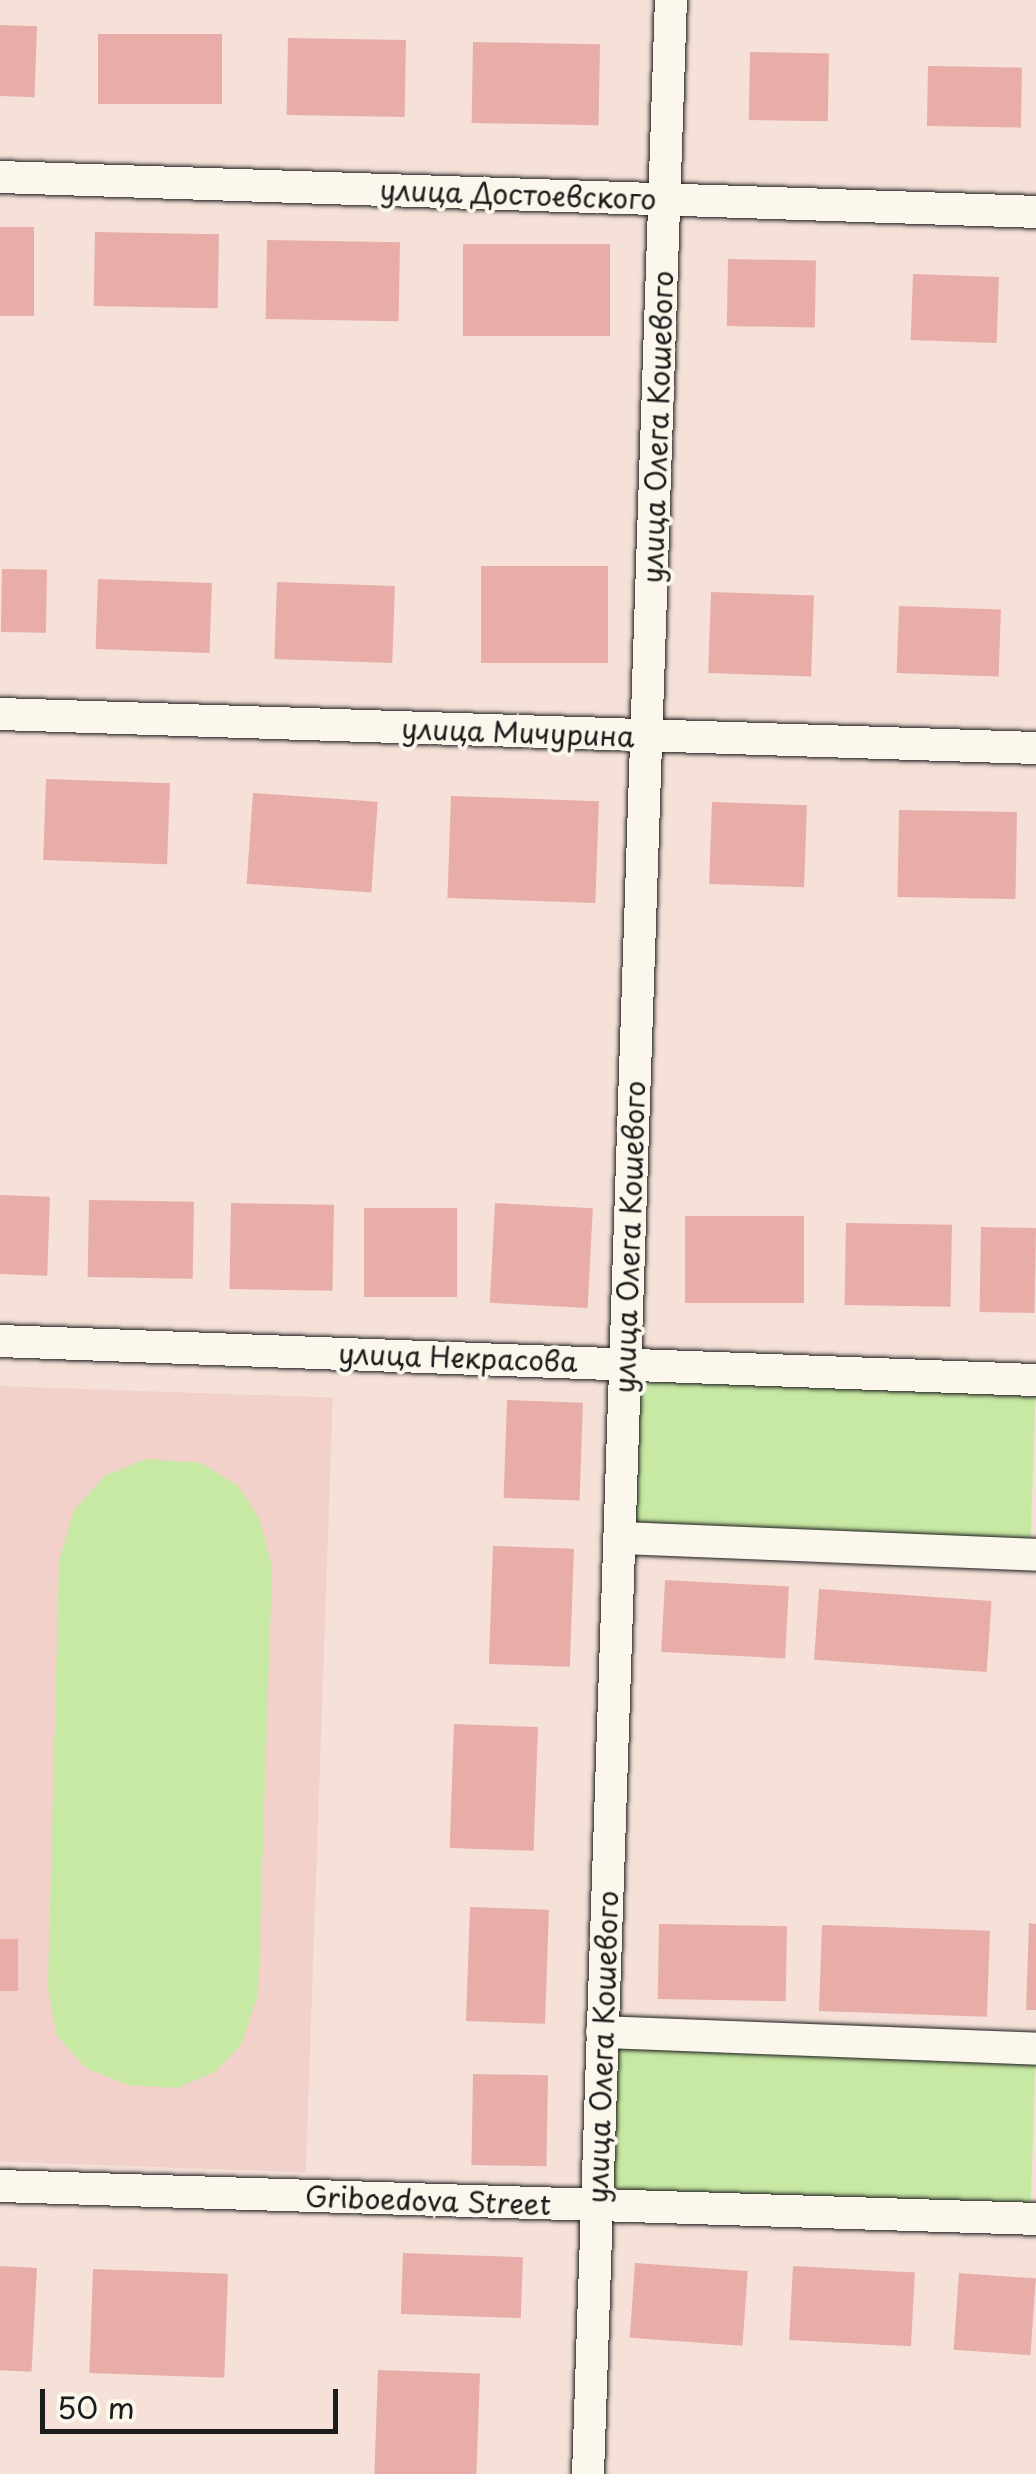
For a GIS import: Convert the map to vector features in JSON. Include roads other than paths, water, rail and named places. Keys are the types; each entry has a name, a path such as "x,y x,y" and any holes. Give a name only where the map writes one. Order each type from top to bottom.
{"street":[{"name":"улица Олега Кошевого","path":"588,2474 671,0"},
{"name":"улица Достоевского","path":"0,177 1036,212"},
{"name":"улица Мичурина","path":"0,714 1036,748"},
{"name":"улица Некрасова","path":"0,1342 1036,1380"},
{"path":"619,1538 1036,1555"},
{"path":"602,2032 1036,2049"},
{"name":"Griboedova Street","path":"0,2186 1036,2219"}]}
